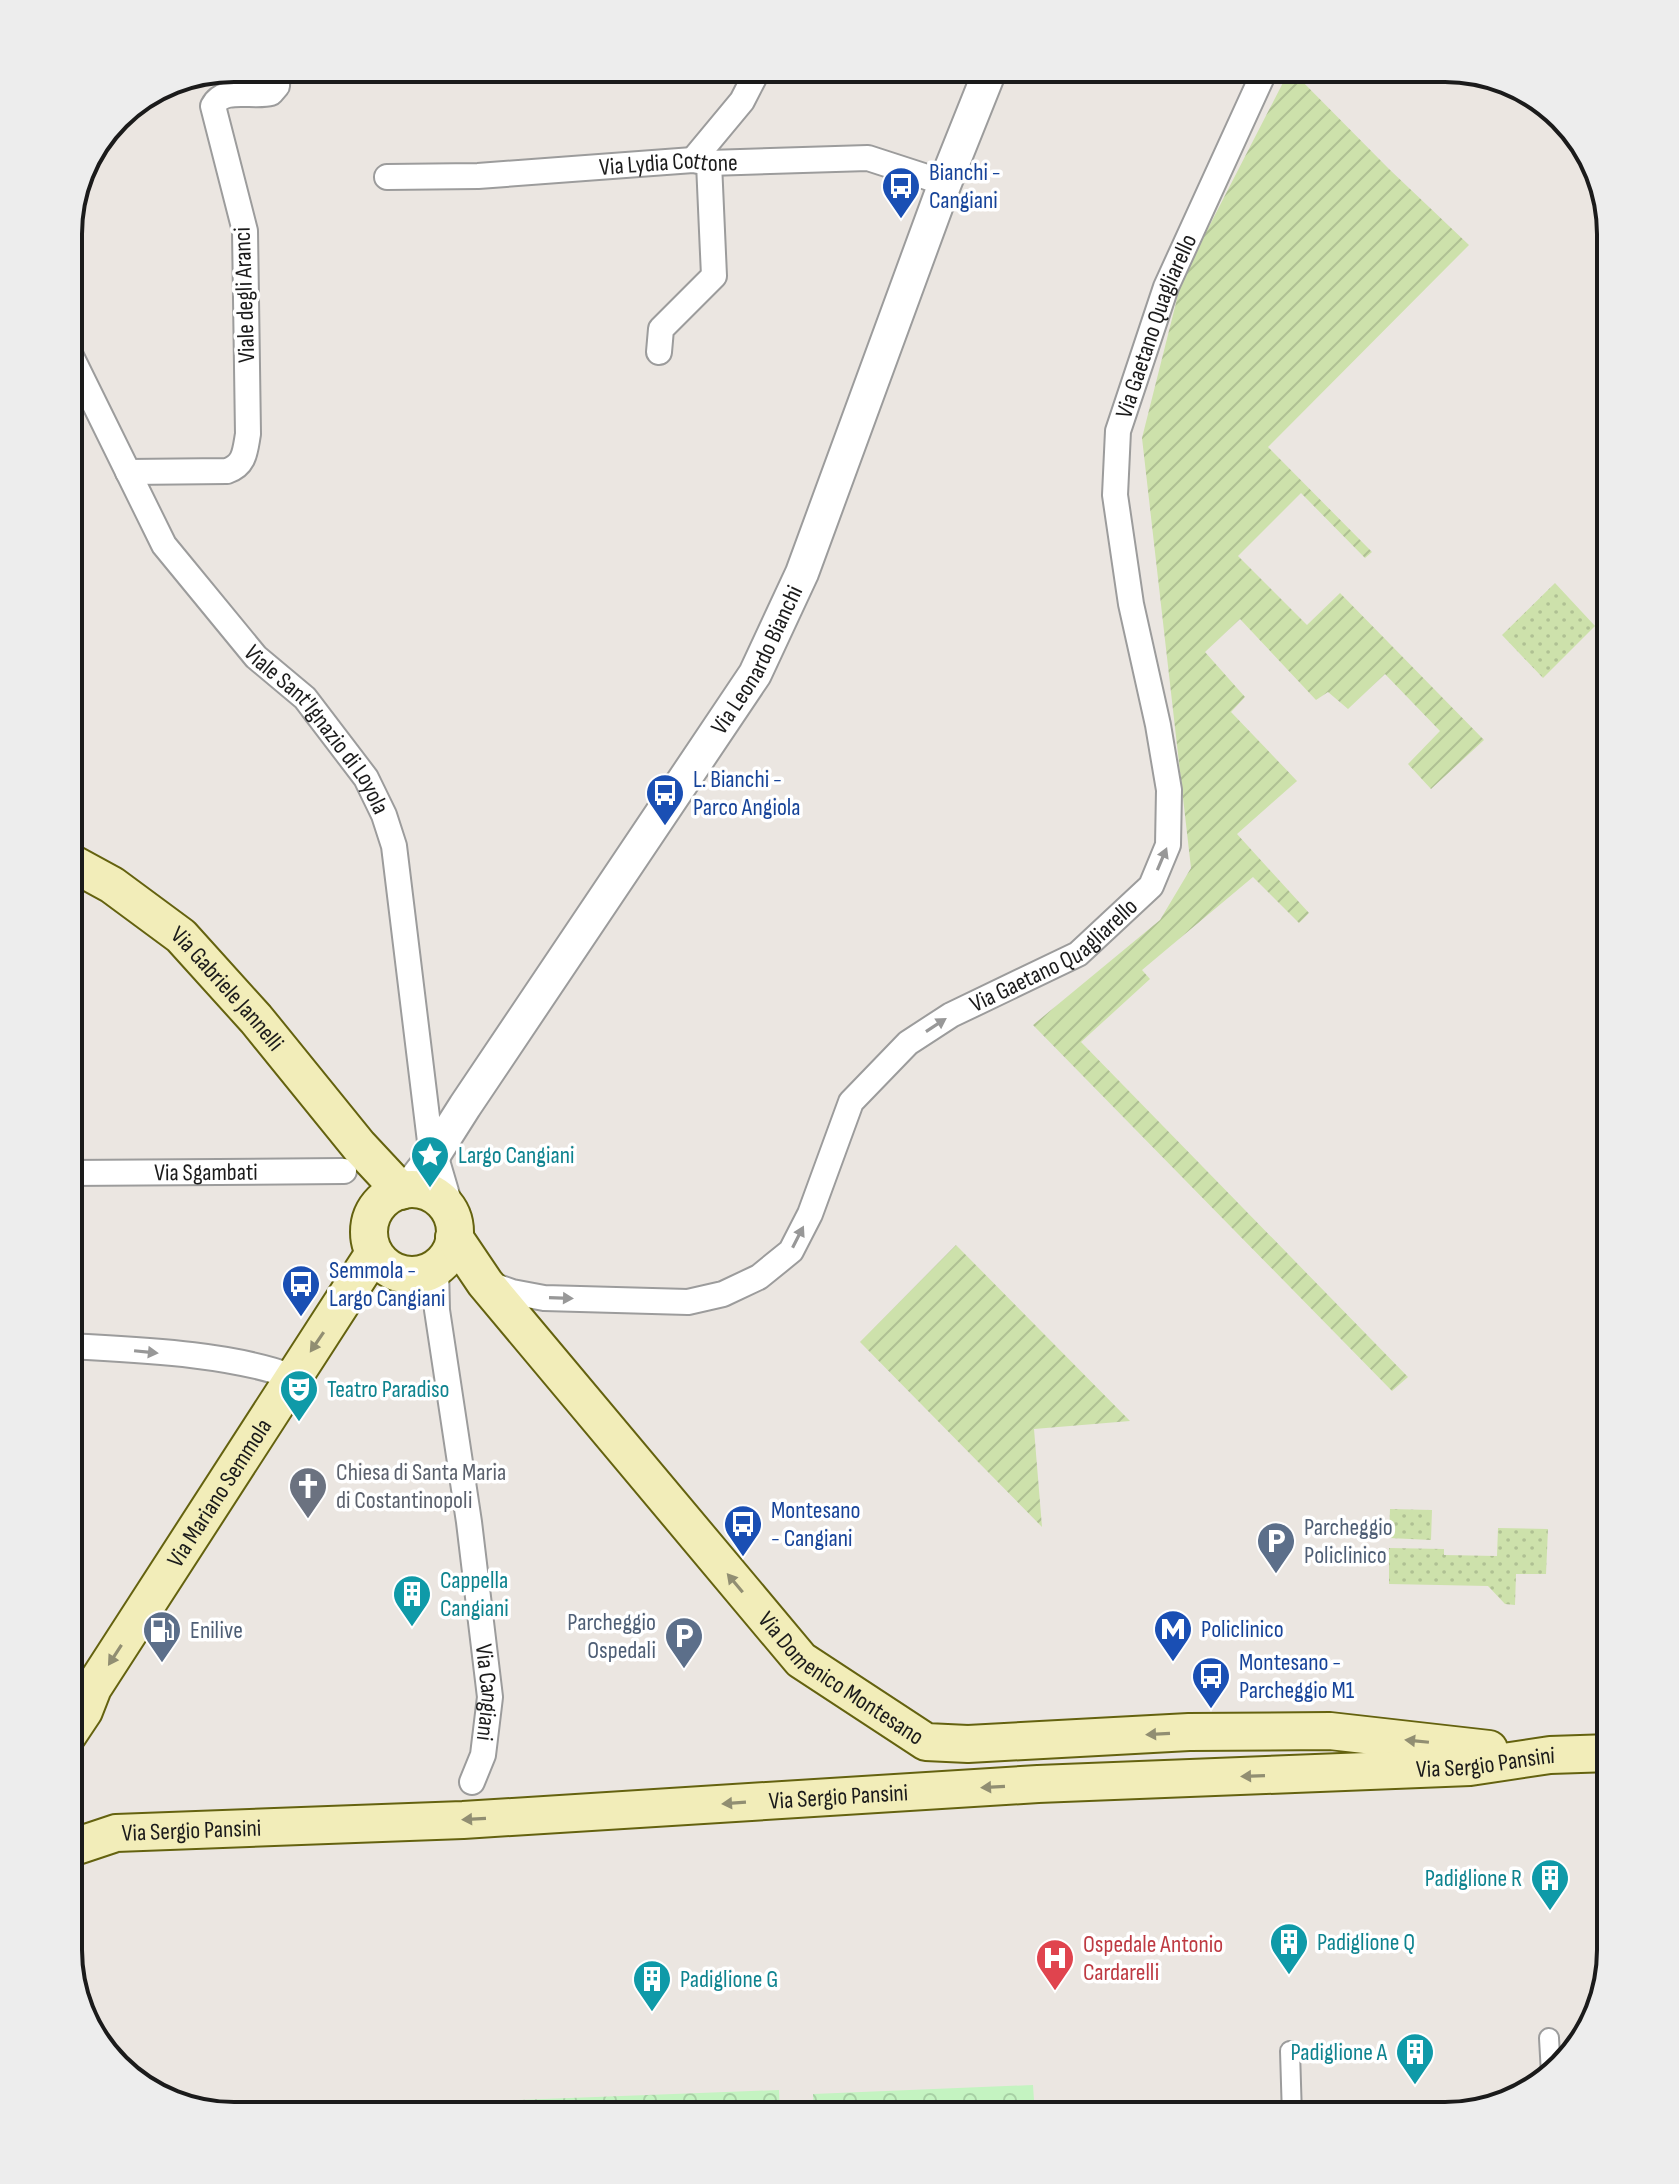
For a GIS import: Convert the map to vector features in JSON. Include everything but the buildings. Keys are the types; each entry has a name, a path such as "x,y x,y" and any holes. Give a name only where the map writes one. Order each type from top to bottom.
{"main road":[{"name":"Via Gabriele Jannelli","path":"82,869 112,885 181,936 256,1019 351,1158 394,1197"},
{"path":"426,1192 438,1199 451,1223 448,1255 436,1268 423,1274 395,1272 374,1253 369,1231 394,1197 426,1192"},
{"name":"Via Domenico Montesano","path":"451,1223 485,1283 801,1660 926,1742 968,1744 1189,1732 1330,1731 1550,1755"},
{"name":"Via Mariano Semmola","path":"82,1680 293,1377 374,1253"},
{"name":"Via Mariano Semmola","path":"82,1691 82,1714"},
{"name":"Via Sergio Pansini","path":"82,1844 116,1833 463,1820 1025,1785 1470,1767 1550,1755 1597,1753"}],"street":[{"name":"Viale degli Aranci","path":"128,472 227,471 243,459 248,434 245,231 213,106 218,98 225,95 271,93 277,82"},
{"path":"659,352 661,329 714,276 701,162 752,82"},
{"name":"Via Leonardo Bianchi","path":"394,1197 432,1158 755,674 802,573 945,183 985,82"},
{"name":"Via Gaetano Quagliarello","path":"485,1283 544,1298 688,1302 723,1294 759,1277 791,1251 810,1214 851,1102 908,1043 951,1015 1078,954 1151,886 1168,845 1169,790 1131,604 1115,495 1118,431 1166,287 1260,82"},
{"name":"Via Lydia Cottone","path":"387,177 478,176 701,162 868,158 945,183"},
{"name":"Viale Sant'Ignazio di Loyola","path":"82,378 164,545 256,657 305,698 366,778 384,815 394,846 432,1158"},
{"name":"Via Sgambati","path":"82,1172 351,1158"},
{"name":"Via Domenico Montesano","path":"432,1158 451,1223"},
{"name":"Via Cangiani","path":"436,1268 437,1310 469,1522 490,1697 483,1755 472,1782"},
{"path":"82,1347 261,1365 293,1377"},
{"path":"1549,2038 1550,2059"},
{"path":"1290,2051 1292,2102"}],"green space":[{"path":"1283,82 1303,82 1469,245 1268,447 1372,552 1365,558 1301,493 1238,556 1307,625 1340,593 1484,740 1431,789 1408,764 1440,731 1385,674 1348,709 1328,692 1316,700 1240,619 1205,652 1245,697 1231,712 1297,781 1237,834 1309,913 1299,923 1253,877 1142,970 1150,979 1081,1042 1408,1377 1392,1391 1033,1025 1160,920 1191,868 1142,438 1182,279"},
{"path":"1555,583 1595,626 1543,678 1502,635"},
{"path":"956,1245 1130,1421 1034,1429 1042,1527 860,1342"},
{"path":"1390,1509 1432,1510 1431,1540 1389,1538"},
{"path":"1498,1528 1548,1529 1546,1574 1516,1574 1515,1605 1505,1604 1488,1586 1389,1584 1389,1548 1444,1549 1444,1555 1497,1556"},
{"path":"1033,2085 1034,2102 813,2102 813,2094"},
{"path":"779,2090 779,2102 518,2102"}],"place":[{"name":"Bianchi - Cangiani","path":"901,220"},
{"name":"L. Bianchi - Parco Angiola","path":"665,827"},
{"name":"Largo Cangiani","path":"430,1189"},
{"name":"Semmola - Largo Cangiani","path":"301,1318"},
{"name":"Teatro Paradiso","path":"299,1423"},
{"name":"Chiesa di Santa Maria di Costantinopoli","path":"308,1520"},
{"name":"Montesano - Cangiani","path":"743,1558"},
{"name":"Parcheggio Policlinico","path":"1276,1575"},
{"name":"Cappella Cangiani","path":"412,1628"},
{"name":"Policlinico","path":"1173,1663"},
{"name":"Enilive","path":"162,1664"},
{"name":"Parcheggio Ospedali","path":"684,1670"},
{"name":"Montesano - Parcheggio M1","path":"1211,1710"},
{"name":"Padiglione R","path":"1550,1912"},
{"name":"Padiglione Q","path":"1289,1976"},
{"name":"Ospedale Antonio Cardarelli","path":"1055,1992"},
{"name":"Padiglione G","path":"652,2013"},
{"name":"Padiglione A","path":"1415,2086"}]}
